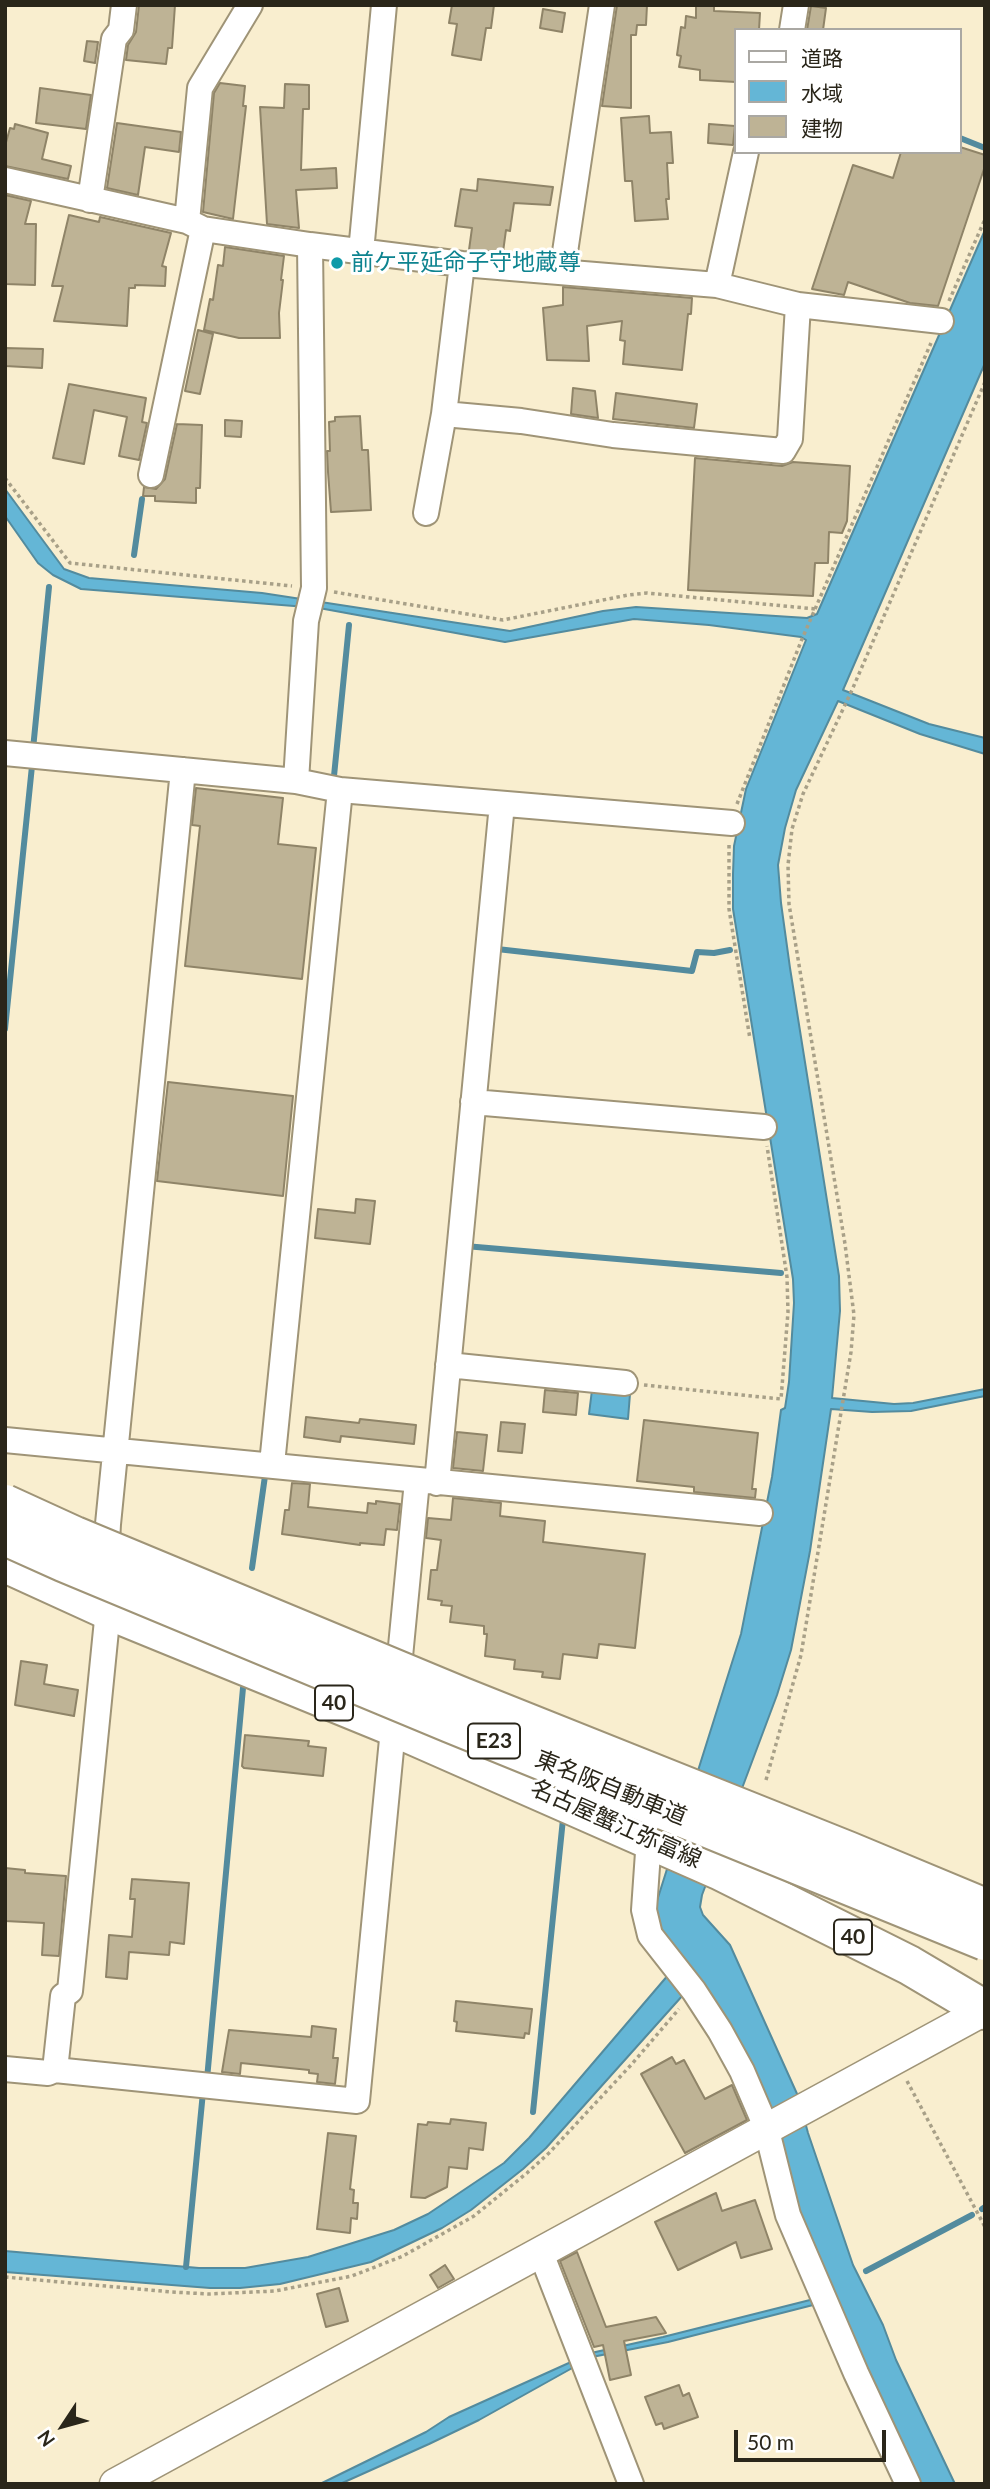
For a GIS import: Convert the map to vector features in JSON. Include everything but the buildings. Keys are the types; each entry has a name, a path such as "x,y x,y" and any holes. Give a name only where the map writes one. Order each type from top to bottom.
{"main road":[{"name":"東名阪自動車道","path":"5,1504 75,1536 447,1691 985,1908"},
{"name":"東名阪自動車道","path":"5,1536 437,1718 985,1941"},
{"name":"名古屋蟹江弥富線","path":"5,1563 106,1609 392,1726 719,1870 909,1965 985,2010"}],"street":[{"path":"90,200 114,39 121,30 124,5"},
{"path":"151,475 195,225 200,88 250,5"},
{"path":"361,252 384,5"},
{"path":"562,272 601,5"},
{"path":"792,28 796,5"},
{"path":"717,285 746,154"},
{"path":"5,180 195,225 310,245 461,264 717,285 798,305 941,321"},
{"path":"296,781 312,598 310,245"},
{"path":"426,513 444,414 461,264"},
{"path":"444,414 521,421 613,435 783,451 790,439 798,305"},
{"path":"5,753 296,781 340,790 732,823"},
{"path":"55,2070 63,1996 69,1991 106,1609 108,1524 183,770"},
{"path":"272,1464 340,790"},
{"path":"5,2069 48,2073 55,2070 357,2101 392,1726 427,1482 448,1365 502,804"},
{"path":"473,1102 764,1127"},
{"path":"448,1365 625,1383"},
{"path":"5,1440 760,1513"},
{"path":"656,1842 644,1910 650,1935 693,1990 742,2071 765,2127 788,2215 856,2373 908,2484"},
{"path":"116,2484 541,2253 765,2127 985,2010"},
{"path":"541,2253 631,2484"}],"path":[{"path":"802,639 985,219"},
{"path":"766,1780 801,1655 851,1352 854,1315 845,1244 789,904 788,865 792,830 803,794 852,690 985,382"},
{"path":"5,478 70,563 312,598 503,620 628,594 647,593 815,611"},
{"path":"625,1383 781,1399 788,1312 787,1277 764,1127"},
{"path":"5,2277 209,2294 275,2291 352,2276 404,2256 474,2216 527,2173 622,2075 693,1990"},
{"path":"895,2058 985,2227"}],"water":[{"path":"985,230 985,363 843,690 929,724 985,738 985,754 920,734 838,701 796,790 778,865 790,968 839,1276 840,1311 832,1398 894,1404 913,1403 985,1389 985,1396 911,1411 831,1409 810,1551 791,1650 777,1695 702,1895 700,1907 703,1915 730,1945 798,2096 853,2265 955,2484 916,2484 796,2213 776,2128 683,1995 546,2148 523,2169 471,2210 442,2228 371,2262 280,2284 240,2288 5,2272 5,2251 199,2268 245,2268 308,2257 394,2230 428,2214 504,2163 529,2138 669,1974 655,1914 656,1904 741,1634 772,1477 781,1410 785,1408 789,1382 793,1279 733,909 733,874 734,846 746,789 806,640 801,637 709,625 634,619 505,642 319,608 81,589 53,575 38,563 5,516 5,489 64,569 89,578 262,593 510,631 603,611 636,607 807,618 817,614"},
{"path":"592,1390 630,1394 628,1419 589,1414"},
{"path":"814,2299 817,2304 668,2342 592,2357 479,2420 429,2444 340,2484 320,2484 426,2432 449,2417 591,2353"}],"waterway":[{"path":"962,139 985,148"},
{"path":"134,555 142,499"},
{"path":"33,749 49,587"},
{"path":"334,776 349,625"},
{"path":"5,1029 32,766"},
{"path":"497,949 692,971 697,952 730,950"},
{"path":"465,1246 781,1273"},
{"path":"252,1568 265,1476"},
{"path":"207,2079 243,1688"},
{"path":"533,2112 563,1819"},
{"path":"186,2267 203,2092"},
{"path":"866,2271 972,2215"}],"place":[{"name":"前ケ平延命子守地蔵尊","path":"337,263"}]}
